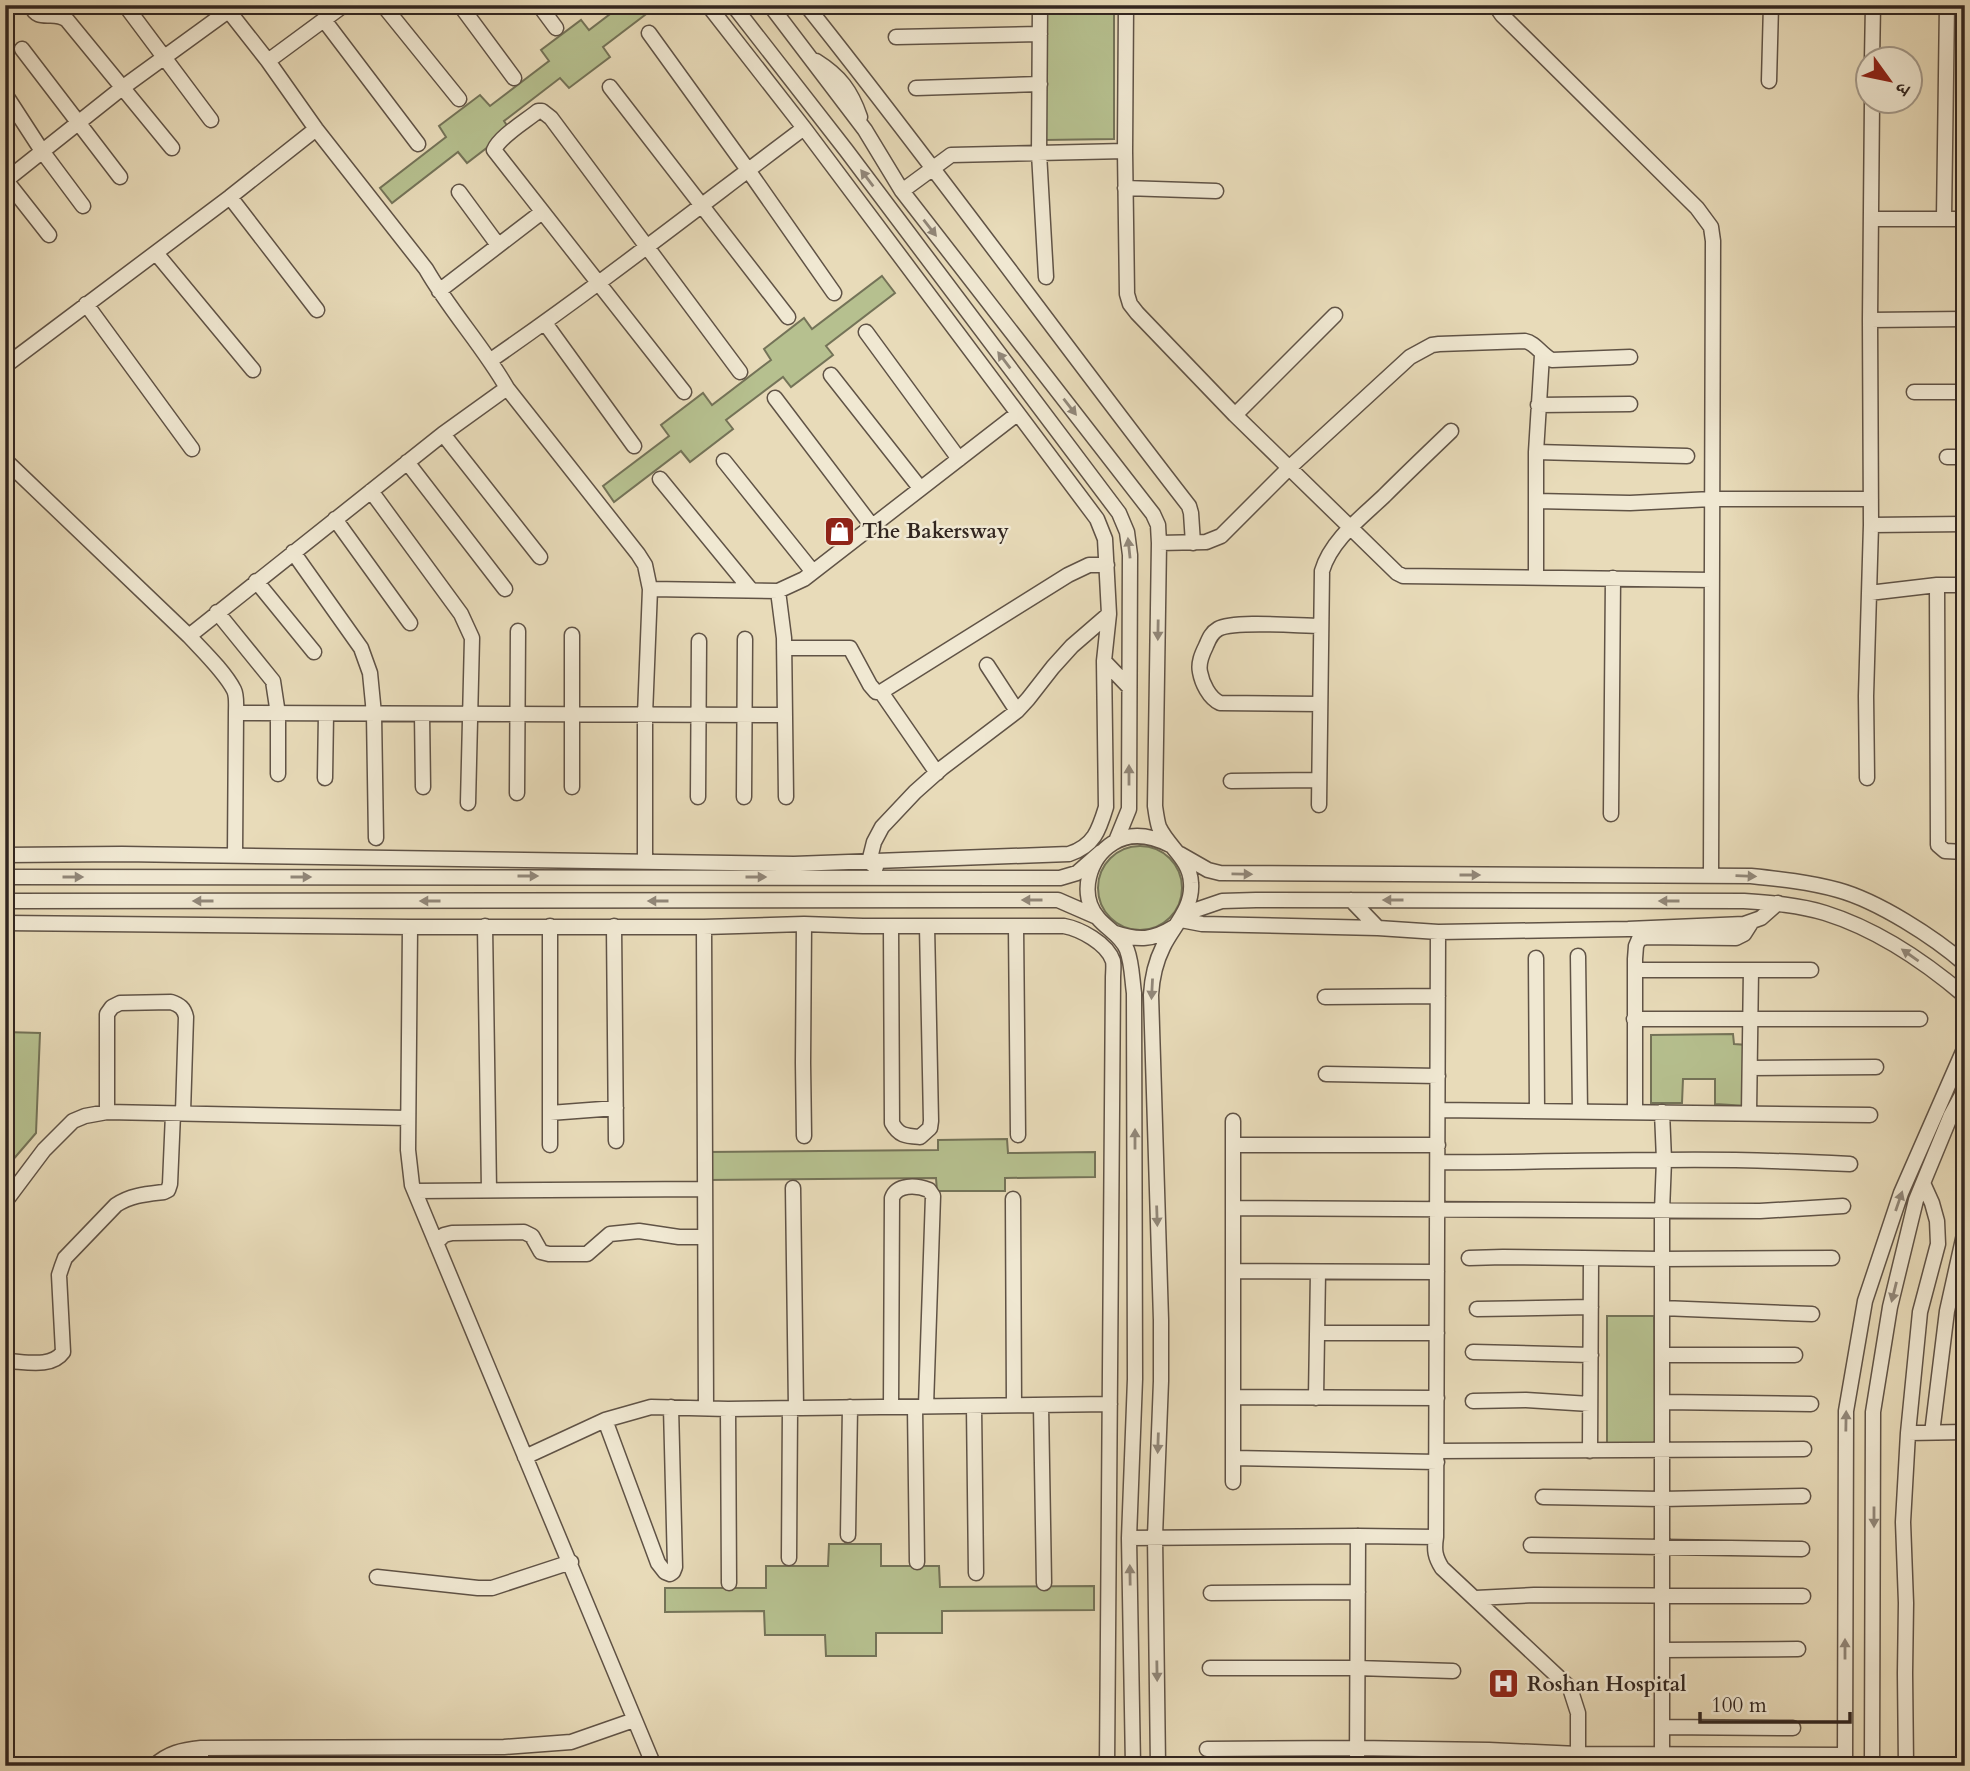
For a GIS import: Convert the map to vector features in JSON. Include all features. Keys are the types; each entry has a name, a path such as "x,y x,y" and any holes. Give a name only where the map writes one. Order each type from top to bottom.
{"street":[{"path":"32,5 33,11 38,15 56,14 64,17 172,148"},
{"path":"125,5 211,120"},
{"path":"268,61 344,5"},
{"path":"383,5 459,99"},
{"path":"460,5 514,78"},
{"path":"539,5 556,28"},
{"path":"5,855 122,854 794,864 1069,854 1081,850 1091,841 1106,807 1104,661 1110,614 1105,539 1097,519 804,128 708,5"},
{"path":"733,5 846,150 1119,513 1127,532 1130,555 1129,809 1116,841"},
{"path":"769,5 808,57 833,71 853,97 865,130 902,191 1156,520 1159,543 1155,806 1158,825 1188,867 1192,884 1190,901 1153,970 1151,995 1161,1320 1155,1536 1158,1766"},
{"path":"806,5 1189,506 1193,543"},
{"path":"1040,5 1040,153 1046,277"},
{"path":"1126,5 1125,188 1127,294 1130,304 1235,415 1396,573 1403,576 1712,580"},
{"path":"1495,5 1697,208 1711,227 1711,876"},
{"path":"1769,81 1771,5"},
{"path":"1872,46 1873,5"},
{"path":"1944,218 1947,5"},
{"path":"49,235 5,180 226,8 426,270 491,360 507,388 645,565 650,589 645,715 645,861"},
{"path":"324,20 418,144"},
{"path":"649,33 834,293"},
{"path":"896,37 1040,34"},
{"path":"22,49 120,177"},
{"path":"916,88 1040,85"},
{"path":"610,87 788,317"},
{"path":"5,94 42,151 83,206"},
{"path":"684,392 495,150 503,138 538,111 551,118 740,372"},
{"path":"1867,778 1866,696 1871,524 1872,116"},
{"path":"491,360 702,207 804,128"},
{"path":"5,366 316,129"},
{"path":"902,191 951,155 1125,151"},
{"path":"1125,188 1216,191"},
{"path":"459,192 498,245"},
{"path":"230,197 317,310"},
{"path":"439,291 542,212"},
{"path":"1871,219 1965,219"},
{"path":"156,253 253,370"},
{"path":"86,304 192,449"},
{"path":"1235,415 1335,315"},
{"path":"1870,320 1965,319"},
{"path":"545,323 634,446"},
{"path":"866,332 960,459"},
{"path":"1159,543 1206,542 1221,536 1289,468 1416,353 1439,344 1530,341 1542,355 1552,360 1630,357"},
{"path":"1535,576 1536,452 1542,355"},
{"path":"831,374 920,488"},
{"path":"188,636 443,434 507,388"},
{"path":"1914,392 1965,392"},
{"path":"775,398 872,526"},
{"path":"1538,405 1630,404"},
{"path":"650,589 778,591 804,579 1017,414"},
{"path":"1319,805 1324,563 1351,527 1451,431"},
{"path":"443,434 540,557"},
{"path":"1536,452 1687,456"},
{"path":"1947,457 1965,457"},
{"path":"5,460 208,656 233,689 236,697 235,856"},
{"path":"724,461 813,572"},
{"path":"407,462 505,589"},
{"path":"660,480 751,590"},
{"path":"371,491 461,614 472,638 468,803"},
{"path":"1536,501 1871,499"},
{"path":"335,519 410,623"},
{"path":"1871,524 1965,524"},
{"path":"293,552 361,648 370,673 374,714 376,838"},
{"path":"784,648 850,649 870,685 876,692 881,692 1068,575 1088,565 1107,565"},
{"path":"1611,814 1613,578"},
{"path":"256,581 314,652"},
{"path":"1870,593 1965,585"},
{"path":"1937,586 1938,845 1945,851 1965,852"},
{"path":"778,591 784,648 786,797"},
{"path":"217,612 273,681 278,714 278,774"},
{"path":"869,862 874,842 882,827 915,792 1017,711 1072,646 1110,614"},
{"path":"1320,704 1220,703 1209,694 1199,666 1212,633 1229,624 1321,626"},
{"path":"517,793 518,631"},
{"path":"572,635 572,787"},
{"path":"744,797 745,639"},
{"path":"698,797 699,641"},
{"path":"1104,661 1129,687"},
{"path":"987,665 1017,711"},
{"path":"881,692 937,773"},
{"path":"236,713 785,715"},
{"path":"325,778 326,714"},
{"path":"422,714 423,787"},
{"path":"1231,781 1319,780"},
{"path":"5,877 1060,878 1077,873 1116,841 1135,835 1154,837 1208,870 1220,873 1751,876 1800,881 1840,890 1880,908 1910,925 1965,964"},
{"path":"1097,917 1090,901 1088,884 1092,867 1101,852"},
{"path":"869,862 888,877"},
{"path":"5,901 1058,900 1097,917 1115,933 1127,949 1133,993 1136,1367 1129,1538 1133,1766"},
{"path":"1351,900 1378,928"},
{"path":"863,926 881,901"},
{"path":"1115,933 1131,939 1165,933 1180,920 1222,901 1778,903 1825,913 1869,931 1898,947 1965,996"},
{"path":"1180,920 1202,924 1438,932 1628,929 1751,923 1778,903"},
{"path":"5,923 410,927 704,927 804,924 1064,926 1075,928 1102,945 1113,960 1107,1766"},
{"path":"1635,1112 1635,970 1639,939 1736,938 1744,934 1751,923"},
{"path":"804,924 804,1136"},
{"path":"485,926 489,1190"},
{"path":"550,926 550,1145"},
{"path":"614,926 616,1141"},
{"path":"891,926 892,1123 903,1136 920,1137 930,1128 931,1121 927,926"},
{"path":"1016,926 1018,1135"},
{"path":"410,927 408,1150 412,1185 654,1766"},
{"path":"704,927 706,1408"},
{"path":"1438,932 1437,1456 1434,1548 1436,1559 1442,1568 1570,1688 1578,1713 1578,1760"},
{"path":"1578,956 1580,1112"},
{"path":"1536,958 1537,1111"},
{"path":"1635,970 1811,970"},
{"path":"1749,1113 1751,970"},
{"path":"1325,997 1438,996"},
{"path":"5,1361 44,1362 60,1357 63,1346 59,1275 65,1258 124,1200 168,1189 186,1017 179,1004 120,1003 112,1007 107,1014 107,1112"},
{"path":"1634,1019 1920,1019"},
{"path":"1206,1749 1489,1750 1578,1760 1662,1755 1845,1760 1846,1411 1864,1300 1901,1193 1965,1047"},
{"path":"1750,1068 1876,1067"},
{"path":"1326,1074 1438,1076"},
{"path":"1872,1766 1873,1412 1890,1307 1916,1199 1951,1115 1965,1089"},
{"path":"1112,1106 1134,1105"},
{"path":"551,1113 616,1108"},
{"path":"1438,1110 1870,1115"},
{"path":"5,1202 44,1150 73,1121 85,1116 107,1112 408,1118"},
{"path":"1662,1112 1662,1755"},
{"path":"1233,1121 1233,1482"},
{"path":"1233,1145 1438,1145"},
{"path":"1438,1162 1664,1160 1850,1164"},
{"path":"1906,1766 1903,1522 1908,1433 1920,1312 1938,1244 1935,1214 1923,1183"},
{"path":"891,1407 892,1198 897,1189 913,1186 929,1190 933,1196 920,1407 917,1562"},
{"path":"789,1558 793,1408 793,1188"},
{"path":"415,1191 705,1189"},
{"path":"1013,1199 1014,1405"},
{"path":"1233,1209 1760,1211 1843,1206"},
{"path":"1932,1433 1943,1338 1965,1230"},
{"path":"436,1243 444,1235 452,1233 524,1233 532,1236 545,1254 583,1254 594,1249 610,1234 639,1231 679,1237 705,1237"},
{"path":"1469,1258 1832,1258"},
{"path":"1590,1451 1591,1259"},
{"path":"1233,1271 1437,1272"},
{"path":"1316,1398 1318,1272"},
{"path":"1477,1309 1591,1307"},
{"path":"1662,1308 1812,1314"},
{"path":"1920,1312 1947,1317"},
{"path":"1918,1330 1943,1338"},
{"path":"1317,1333 1437,1333"},
{"path":"1472,1352 1591,1355"},
{"path":"1662,1355 1795,1355"},
{"path":"1233,1397 1437,1398"},
{"path":"1473,1401 1590,1404"},
{"path":"1663,1402 1811,1404"},
{"path":"524,1457 606,1420 651,1407 728,1409 1110,1404"},
{"path":"1041,1405 1044,1583"},
{"path":"974,1406 976,1573"},
{"path":"606,1420 659,1563 665,1572 670,1574 675,1567 671,1407"},
{"path":"848,1535 850,1408"},
{"path":"728,1409 729,1583"},
{"path":"1908,1433 1965,1432"},
{"path":"1233,1458 1804,1450"},
{"path":"1544,1497 1662,1499 1802,1496"},
{"path":"1357,1766 1358,1536"},
{"path":"1129,1538 1436,1537"},
{"path":"1531,1545 1802,1549"},
{"path":"377,1577 492,1588 571,1562"},
{"path":"1211,1592 1358,1592"},
{"path":"1476,1598 1534,1595 1803,1597"},
{"path":"1662,1650 1798,1649"},
{"path":"1210,1668 1452,1671"},
{"path":"154,1766 177,1751 201,1748 552,1745 571,1742 634,1720"},
{"path":"1662,1727 1793,1728"},
{"path":"201,1748 201,1766"}],"green space":[{"path":"622,5 658,5 603,47 610,57 569,88 560,78 504,121 510,130 467,163 458,152 392,203 380,188 446,137 439,126 480,95 490,106 549,61 541,50 581,20 589,30"},
{"path":"1047,5 1114,5 1114,139 1045,140"},
{"path":"882,276 895,293 826,346 833,355 791,387 783,377 726,420 733,429 690,462 681,451 614,502 603,486 669,436 661,425 703,393 712,405 771,360 764,349 804,318 812,329"},
{"path":"1132,846 1148,846 1164,853 1175,864 1182,880 1179,904 1170,918 1148,930 1132,930 1116,923 1105,912 1098,896 1098,880 1105,864 1116,853"},
{"path":"5,1032 40,1033 36,1133 5,1169"},
{"path":"1733,1034 1734,1044 1748,1045 1748,1106 1715,1104 1715,1079 1683,1079 1682,1103 1651,1103 1651,1035"},
{"path":"1007,1139 1008,1153 1095,1152 1095,1177 1005,1178 1005,1191 937,1191 936,1178 707,1180 707,1152 938,1150 938,1140"},
{"path":"1607,1316 1654,1316 1655,1443 1607,1443"},
{"path":"829,1544 881,1544 881,1566 939,1566 940,1587 1094,1586 1094,1610 942,1611 942,1633 876,1633 876,1656 826,1656 825,1635 765,1635 764,1611 665,1612 665,1588 766,1588 766,1566 828,1566"}],"place":[{"name":"The Bakersway","path":"839,531"},
{"name":"Roshan Hospital","path":"1504,1684"}]}
